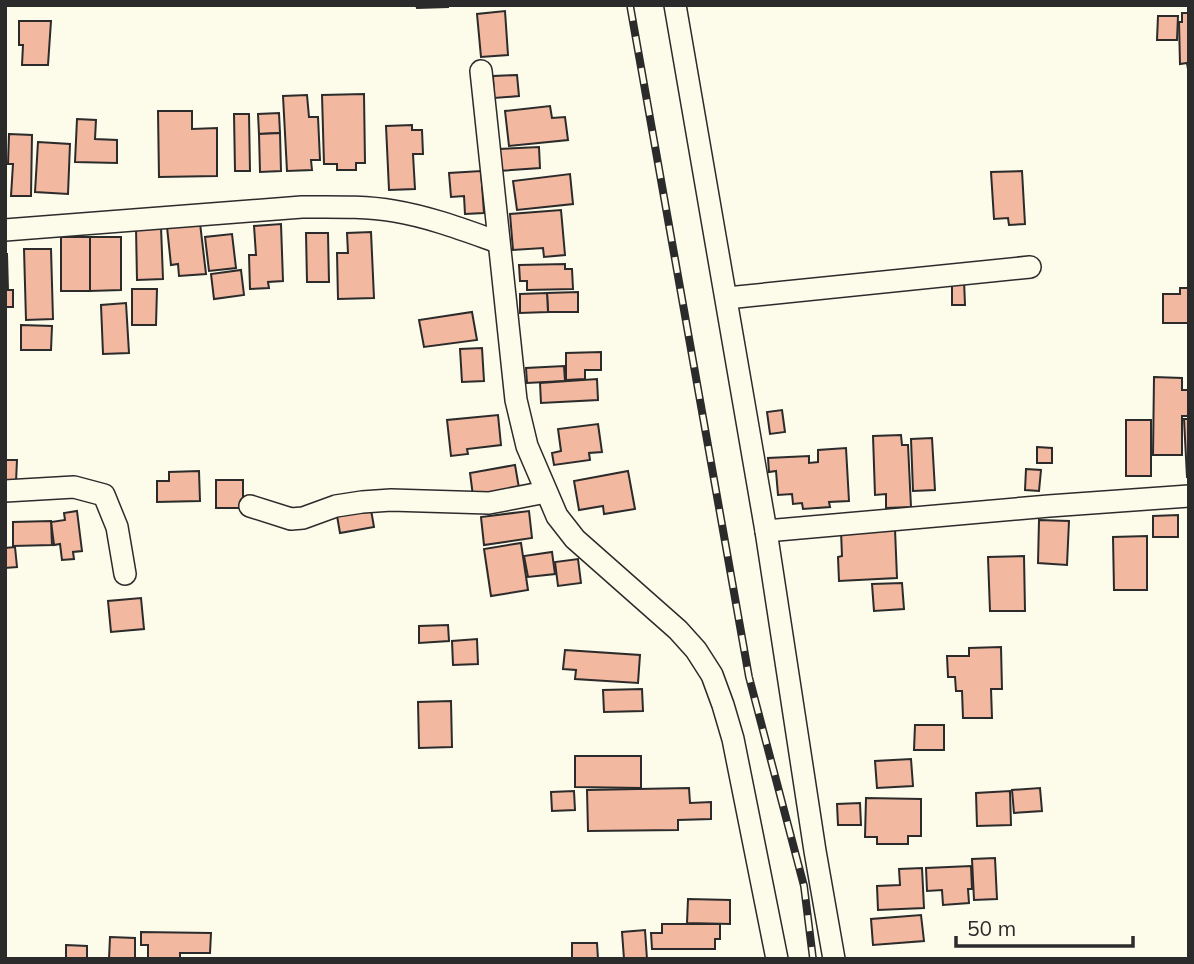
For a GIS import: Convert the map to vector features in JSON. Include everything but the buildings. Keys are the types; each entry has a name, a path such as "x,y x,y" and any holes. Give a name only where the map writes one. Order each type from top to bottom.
{"street":[{"path":"675,5 766,531 834,959"},
{"path":"481,71 516,400 527,446 557,516 576,539 678,630 696,650 712,676 733,739 777,959"},
{"path":"5,230 302,206 348,206 393,210 429,218 498,242"},
{"path":"727,298 1030,267"},
{"path":"5,491 74,487 104,495 117,527 125,573"},
{"path":"250,506 291,519 303,519 336,506 362,502 391,500 489,503 547,492"},
{"path":"766,531 1189,496"}],"railway":[{"path":"630,5 749,677 804,886 813,959"}]}
